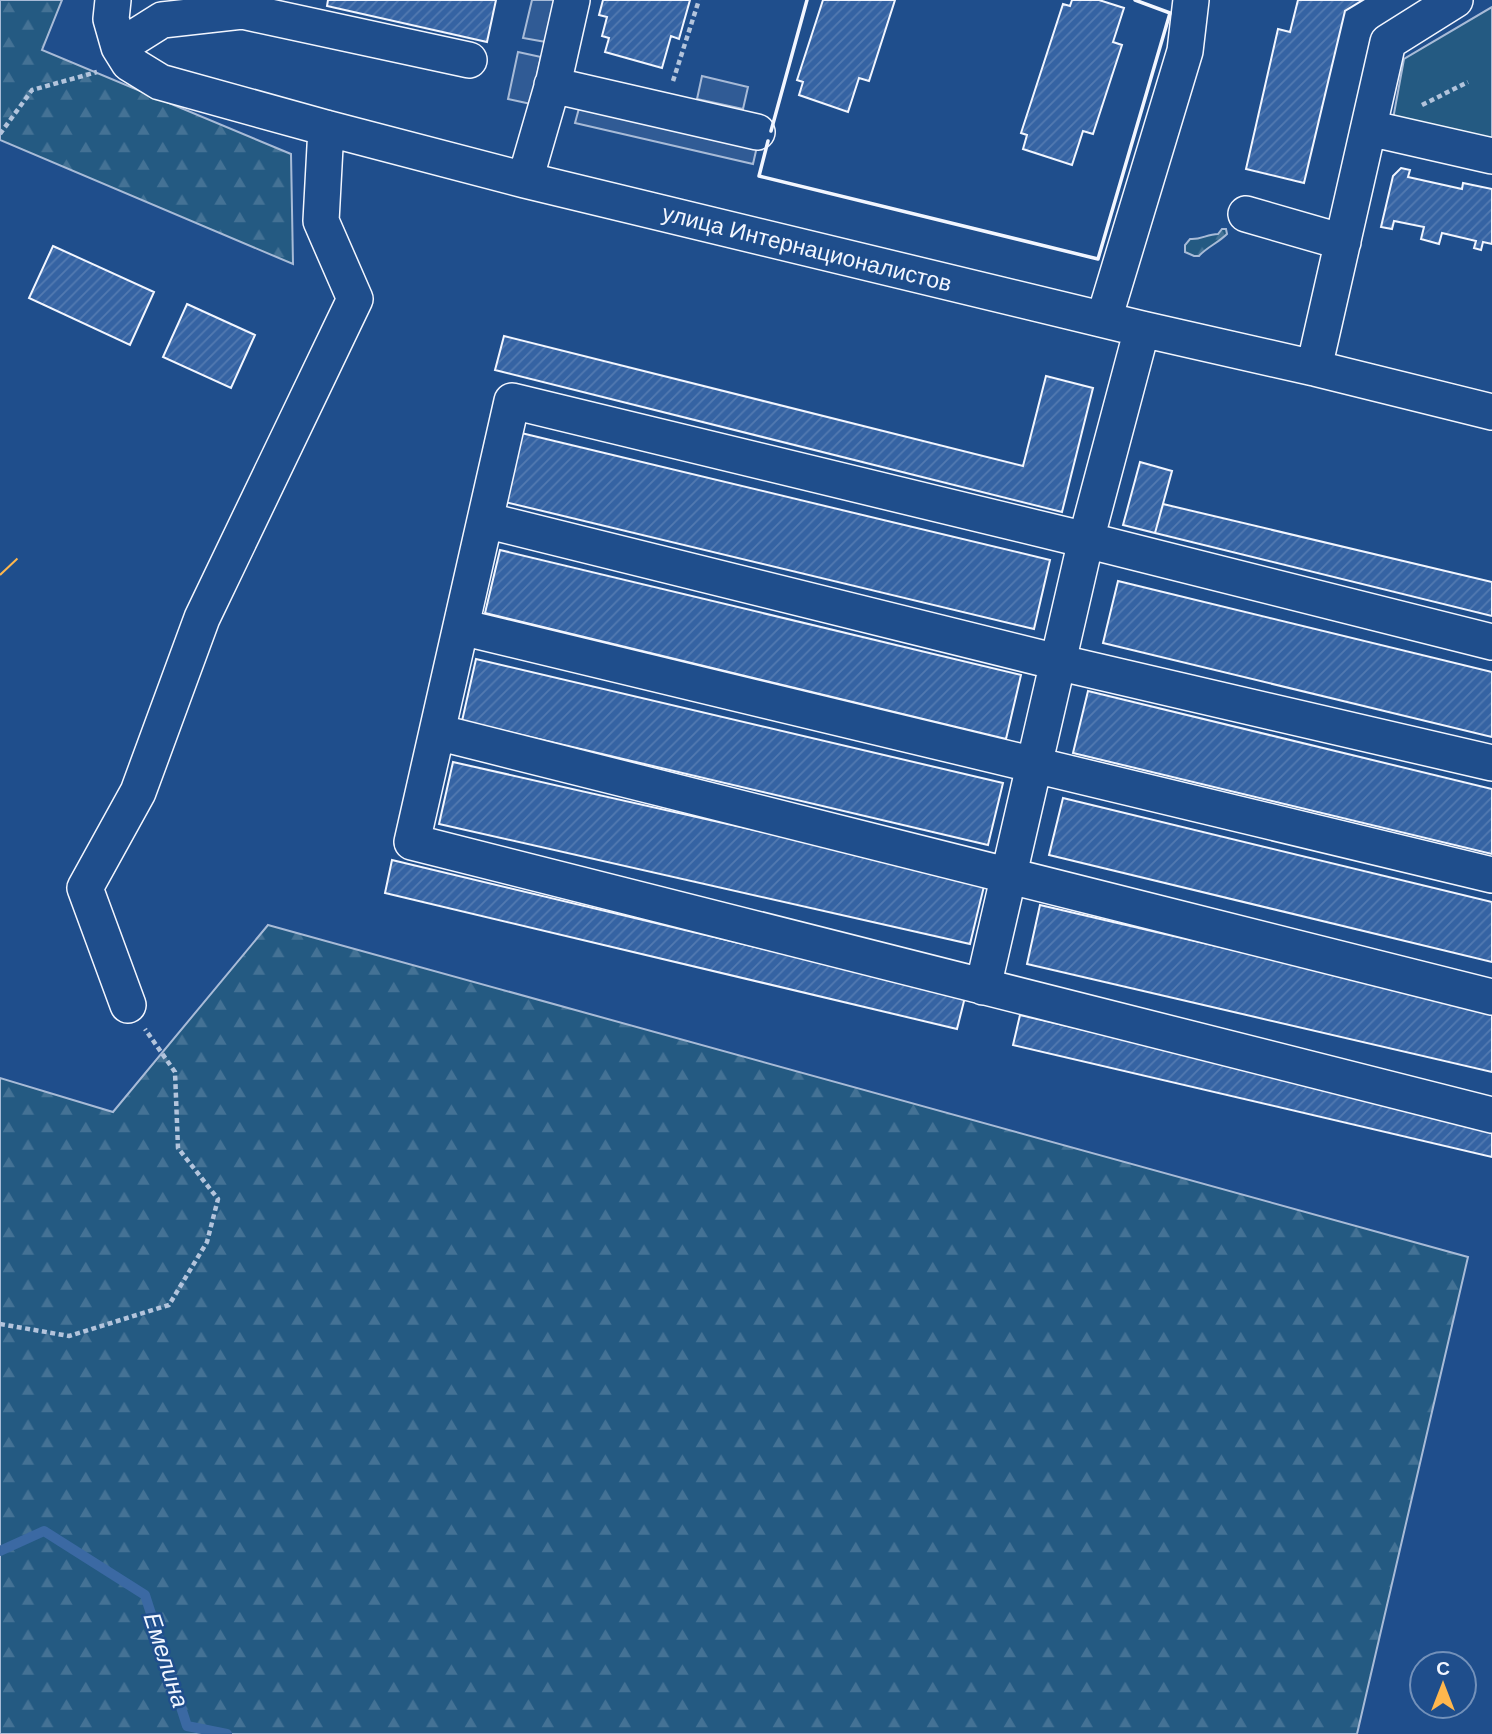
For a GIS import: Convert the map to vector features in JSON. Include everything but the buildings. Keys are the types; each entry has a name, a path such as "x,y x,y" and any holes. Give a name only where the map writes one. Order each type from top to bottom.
{"street":[{"path":"114,0 111,19 124,55 162,20 242,11 469,60"},
{"path":"525,180 552,85 572,0"},
{"path":"1104,319 1185,51 1191,0"},
{"path":"1314,368 1388,42 1455,0"},
{"name":"улица Интернационалистов","path":"124,55 160,82 525,180 1492,412"},
{"path":"552,85 757,132"},
{"path":"128,1005 85,888 138,792 202,618 355,299 321,220 326,128"},
{"path":"1369,128 1492,156"},
{"path":"1246,214 1343,242"},
{"path":"983,987 1086,540 1142,328"},
{"path":"1492,642 512,401 412,842 1492,1115"},
{"path":"485,520 1057,662 1492,763"},
{"path":"461,627 1492,875"},
{"path":"437,732 1492,997"}],"path":[{"path":"670,88 699,0"},
{"path":"0,134 33,90 124,55"},
{"path":"0,1324 69,1336 169,1305 207,1242 218,1199 178,1148 175,1072 128,1005"}],"green space":[{"path":"0,0 62,0 42,50 291,154 293,264 0,140"},
{"path":"1492,7 1492,141 1393,119 1404,59"},
{"path":"1222,229 1226,229 1227,234 1199,256 1185,252 1185,245 1190,239 1218,234"},
{"path":"268,925 1468,1257 1357,1734 0,1734 0,1078 113,1112"}],"shaded area":[{"path":"532,0 556,0 546,42 523,38"},
{"path":"518,52 541,57 531,104 508,99"},
{"path":"702,76 748,87 743,109 697,99"},
{"path":"581,101 758,142 753,164 575,123"}],"waterway":[{"name":"Емелина","path":"0,1551 44,1531 145,1595 187,1726 227,1734"}],"wall":[{"path":"771,131 807,0"},
{"path":"768,141 759,176 1098,259 1170,13 1135,0"}],"power":[{"path":"0,575 18,558"}]}
